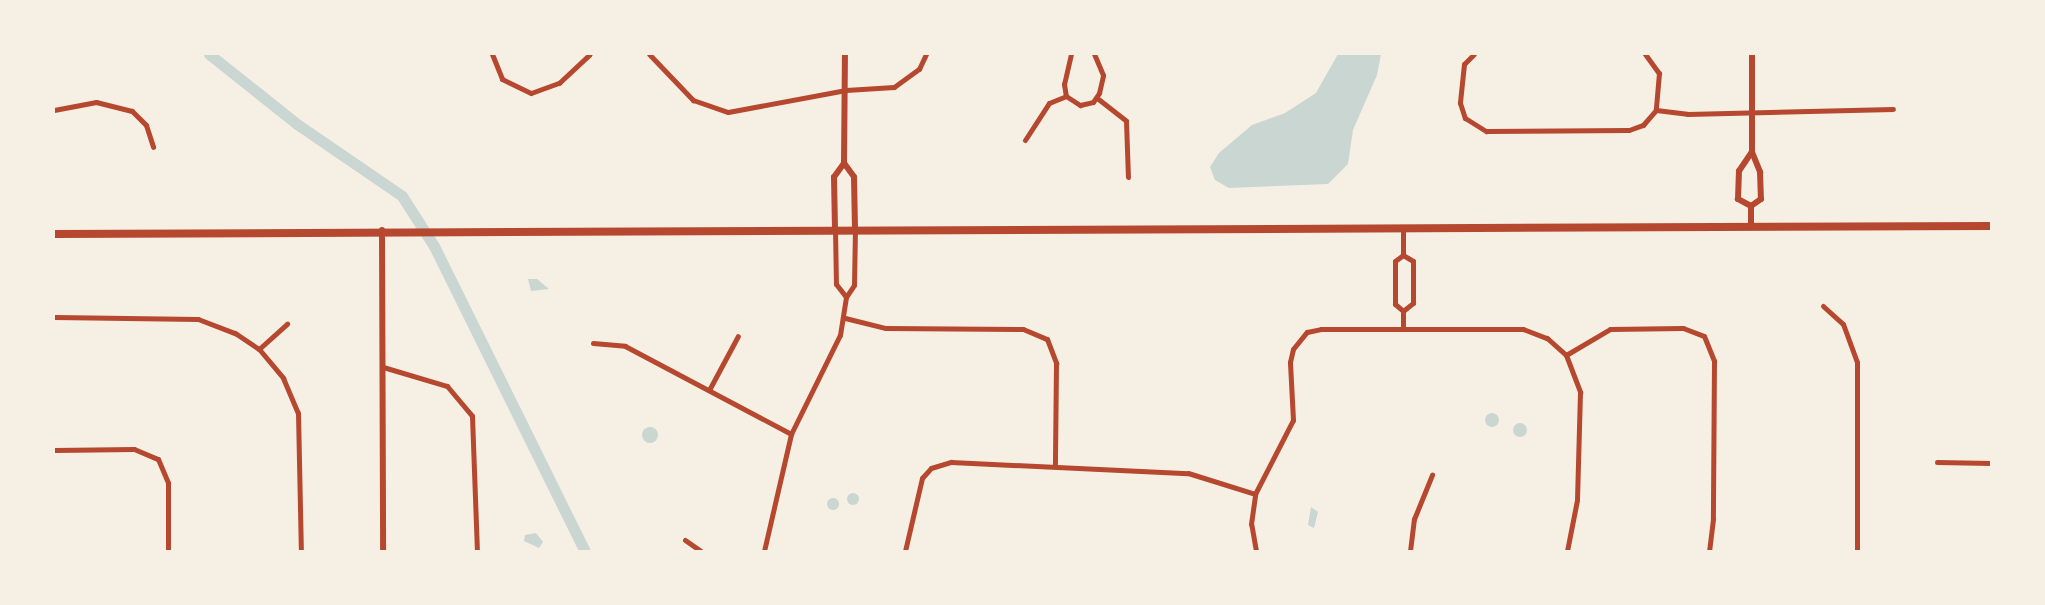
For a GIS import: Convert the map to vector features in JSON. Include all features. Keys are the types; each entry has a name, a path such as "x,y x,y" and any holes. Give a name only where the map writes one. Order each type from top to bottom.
{"main road":[{"path":"54,234 382,230 1991,226"}],"street":[{"path":"492,54 502,80 530,93 559,83 590,54"},
{"path":"649,54 693,100 728,112 846,90 894,87 919,69 926,54"},
{"path":"845,54 844,163 834,177 836,284 846,297"},
{"path":"1066,96 1071,54"},
{"path":"1094,54 1103,75 1097,98"},
{"path":"1474,54 1464,64 1460,78 1465,118 1486,131 1629,130 1643,125 1656,110 1659,74 1646,54"},
{"path":"1751,206 1761,199 1760,172 1752,152 1752,54"},
{"path":"1066,96 1080,105 1097,98"},
{"path":"1025,140 1049,103 1066,96"},
{"path":"1097,98 1126,121 1128,177"},
{"path":"54,110 96,102 132,111 146,126 153,147"},
{"path":"1656,110 1686,114 1752,109 1893,109"},
{"path":"1751,206 1738,199 1739,171 1752,152"},
{"path":"764,551 792,434 845,318 846,297 854,285 854,177 844,163"},
{"path":"1751,206 1751,226"},
{"path":"1403,227 1403,255"},
{"path":"382,230 383,551"},
{"path":"1403,255 1413,261 1413,303 1403,311"},
{"path":"1403,255 1395,261 1395,304 1403,311 1403,329"},
{"path":"1823,306 1843,324 1857,362 1856,551"},
{"path":"54,317 198,319 235,333 259,349 283,378 298,414 302,551"},
{"path":"845,318 885,328 1023,329 1047,339 1056,363 1055,464"},
{"path":"259,349 286,324"},
{"path":"1566,356 1610,330 1683,328 1704,336 1714,361 1713,519 1709,551"},
{"path":"1256,551 1251,524 1255,494 1293,420 1290,362 1292,348 1306,332 1403,329 1522,329 1546,338 1566,356 1580,392 1577,500 1567,551"},
{"path":"709,390 738,336"},
{"path":"592,343 625,346 792,434"},
{"path":"382,367 447,386 472,416 477,551"},
{"path":"54,450 134,449 158,459 168,483 168,551"},
{"path":"905,551 918,490 931,468 951,462 1055,464 1201,475 1255,494"},
{"path":"1937,462 1991,463"},
{"path":"1410,551 1414,519 1432,475"},
{"path":"685,540 701,551"}],"shaded area":[{"path":"1338,54 1381,54 1377,75 1353,130 1348,164 1328,184 1229,188 1215,180 1210,167 1219,153 1252,125 1285,113 1316,93"},
{"path":"528,279 537,279 549,289 531,291"},
{"path":"1492,413 1497,415 1499,420 1497,425 1492,427 1487,425 1485,420 1487,415"},
{"path":"1517,423 1523,423 1527,430 1523,437 1517,437 1513,433 1513,427"},
{"path":"650,427 656,429 658,435 656,441 650,443 644,441 642,435 644,429"},
{"path":"851,493 855,493 859,499 855,505 851,505 847,501 847,497"},
{"path":"831,498 835,498 839,504 835,510 831,510 827,506 827,502"},
{"path":"1311,507 1318,512 1314,528 1308,525"},
{"path":"536,533 543,542 539,548 524,541 525,535"}],"waterway":[{"path":"209,54 297,124 402,196 434,246 585,551"}]}
